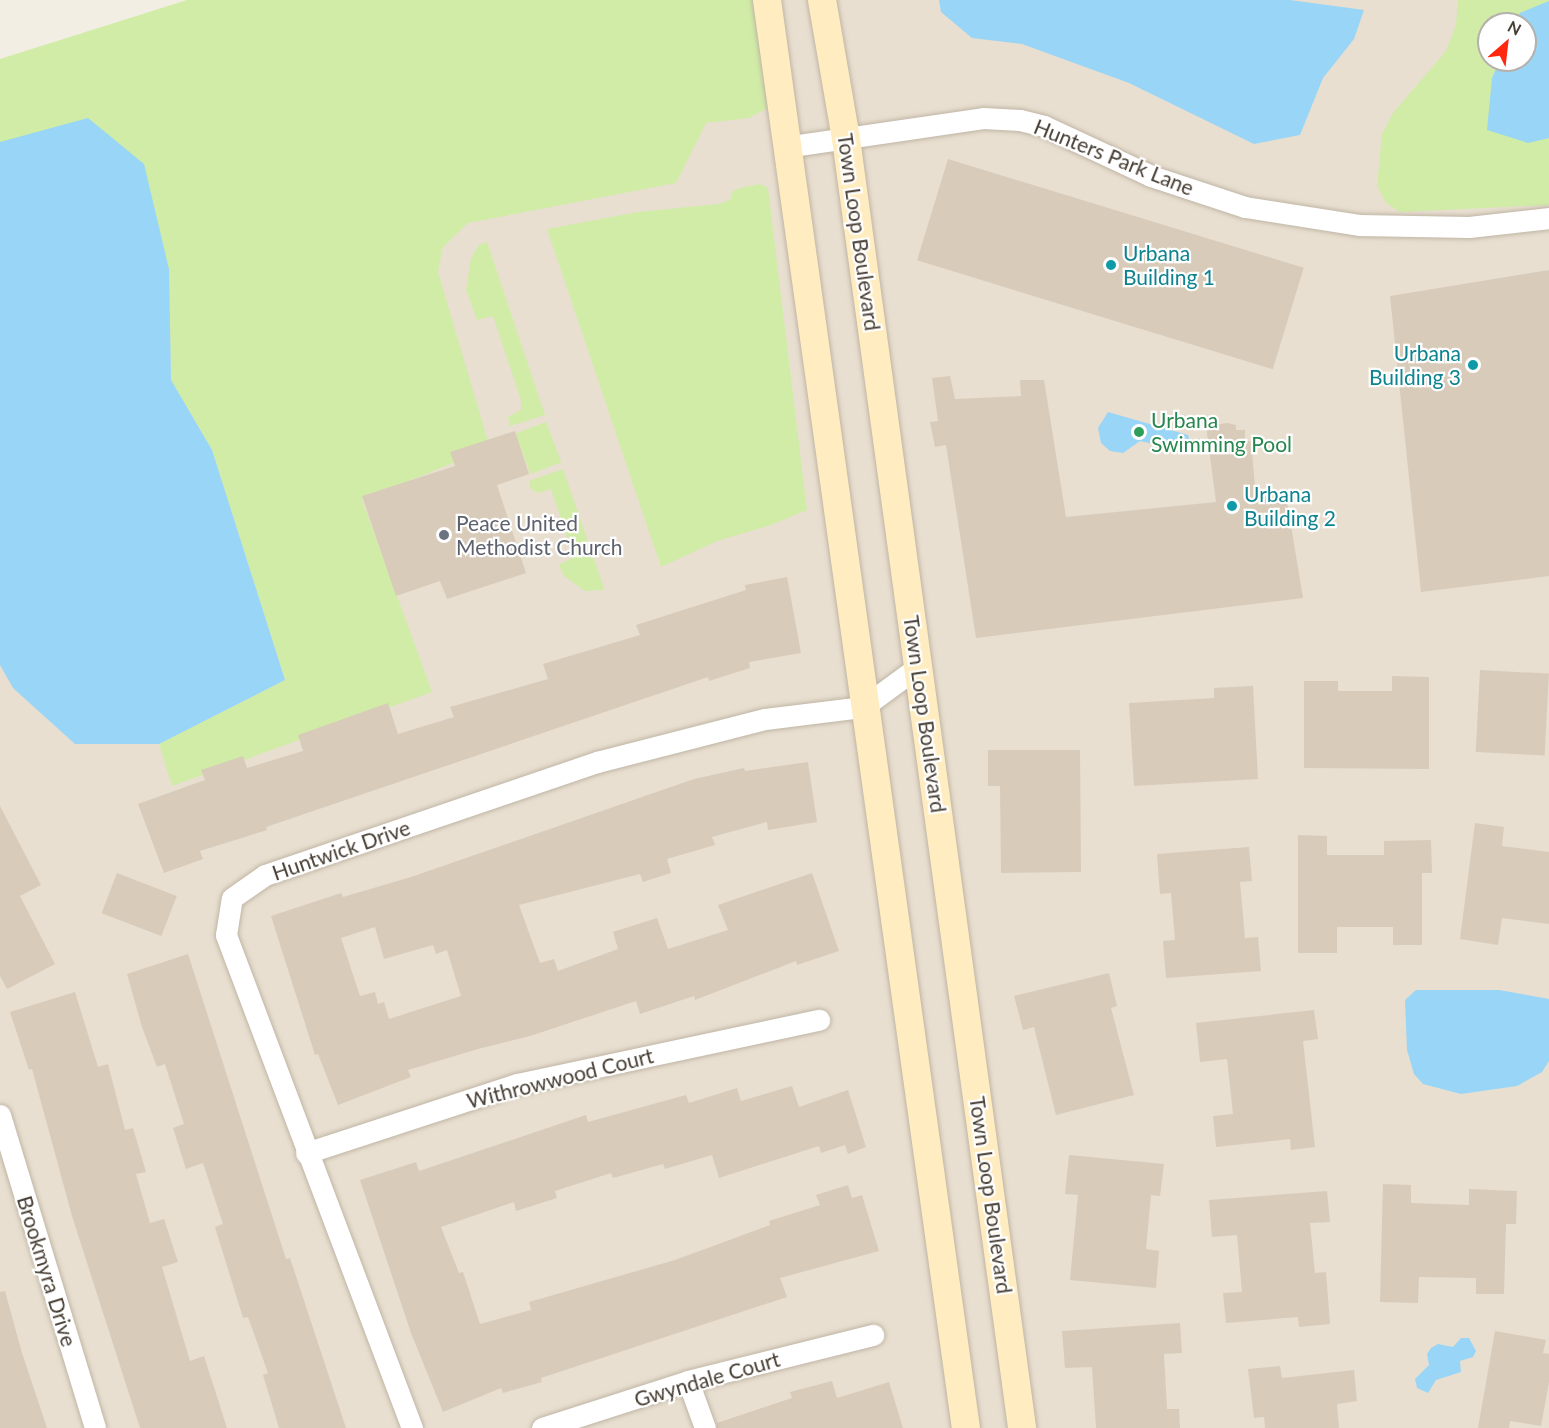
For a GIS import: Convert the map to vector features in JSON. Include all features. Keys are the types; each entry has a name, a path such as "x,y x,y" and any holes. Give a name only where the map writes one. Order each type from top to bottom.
{"street":[{"path":"767,0 785,147 863,707 966,1428"},
{"name":"Town Loop Boulevard","path":"822,0 846,139 1022,1428"},
{"name":"Hunters Park Lane","path":"785,147 983,118 1020,120 1044,126 1150,176 1245,207 1371,225 1469,227 1549,218"},
{"name":"Huntwick Drive","path":"412,1428 306,1153 226,935 232,898 265,875 597,762 765,719 863,707 919,666"},
{"name":"Withrowwood Court","path":"306,1153 517,1084 819,1020"},
{"name":"Brookmyra Drive","path":"0,1115 95,1428"},
{"name":"Gwyndale Court","path":"542,1428 688,1381 873,1335"},
{"path":"688,1381 705,1428"}],"shaded area":[{"path":"345,0 1549,0 1549,1428 0,1428 0,111"}],"green space":[{"path":"187,0 767,0 780,101 749,118 706,123 676,183 468,223 443,247 438,272 490,448 362,500 432,692 172,786 159,744 285,680 212,450 171,380 169,269 0,143 0,59"},
{"path":"1458,0 1549,0 1549,205 1400,212 1386,203 1377,186 1382,134 1393,113 1446,51 1456,25"},
{"path":"760,184 768,188 807,510 771,525 717,541 661,567 547,229 638,212 719,204 730,200 732,192 740,188"},
{"path":"487,242 545,415 510,426 508,417 521,410 521,400 493,316 477,320 466,290 471,258 479,245"},
{"path":"546,422 561,462 531,474 515,434"},
{"path":"563,469 603,590 585,591 564,576 559,565 574,557 551,489 538,493 531,489 529,481"}],"water":[{"path":"939,0 1290,0 1364,10 1354,39 1323,78 1300,135 1254,144 1129,83 1022,44 972,38 941,12"},
{"path":"1549,1 1549,138 1528,143 1487,130 1492,78 1495,72 1537,72 1537,12 1522,12"},
{"path":"88,118 144,164 169,269 171,380 212,450 285,680 159,744 75,744 13,688 0,665 0,142"},
{"name":"Urbana Swimming Pool","path":"1108,412 1188,435 1191,444 1184,451 1140,441 1123,453 1110,451 1101,443 1098,428"},
{"path":"1416,990 1499,990 1549,999 1549,1061 1542,1072 1517,1086 1461,1094 1423,1084 1414,1074 1407,1050 1405,1000"},
{"path":"1461,1338 1469,1338 1476,1351 1473,1357 1460,1361 1461,1372 1436,1380 1428,1393 1417,1388 1415,1379 1429,1365 1427,1354 1431,1348 1438,1344 1453,1347"}],"building":[{"name":"Urbana Building 1","path":"948,159 1304,268 1273,369 917,260"},
{"name":"Urbana Building 3","path":"1549,270 1549,576 1421,592 1390,296"},
{"name":"Urbana Building 2","path":"950,376 955,399 1021,396 1020,380 1044,380 1066,517 1216,502 1206,426 1227,423 1236,425 1236,430 1245,430 1245,441 1251,441 1256,498 1286,495 1303,598 976,638 946,445 935,447 930,422 938,421 932,378"},
{"name":"Peace United Methodist Church","path":"515,431 529,474 497,485 526,573 447,599 440,581 396,596 362,496 455,466 450,452"},
{"path":"787,577 801,653 749,662 750,668 709,681 708,677 266,827 267,830 200,851 203,859 164,873 138,804 205,780 201,770 243,756 247,768 303,751 298,735 388,703 398,734 454,717 450,707 548,679 543,664 640,635 636,625 746,590 745,585"},
{"path":"1480,670 1549,674 1545,755 1476,752"},
{"path":"1392,676 1429,677 1429,769 1304,768 1304,681 1338,681 1338,691 1392,691"},
{"path":"1253,686 1258,779 1134,786 1129,703 1214,698 1214,688"},
{"path":"988,750 1080,750 1081,872 1001,873 1000,786 988,786"},
{"path":"808,762 817,822 768,830 767,822 712,837 715,845 667,859 671,873 643,882 640,874 519,905 540,963 554,959 558,971 618,949 613,932 657,918 668,949 728,930 718,905 812,873 839,951 797,965 796,961 695,1000 694,996 640,1014 636,1001 530,1036 408,1070 411,1077 338,1105 318,1054 315,1055 271,916 341,893 343,897 411,877 694,779 744,768 745,771","holes":["375,927 384,959 433,945 436,954 447,950 461,996 389,1019 384,1002 378,1004 375,992 360,996 341,938"]},
{"path":"0,806 41,885 20,896 55,964 7,989 0,976"},
{"path":"1475,823 1504,827 1502,846 1549,852 1549,924 1502,918 1498,945 1460,939"},
{"path":"1298,835 1327,836 1327,855 1384,855 1384,841 1431,840 1432,873 1422,873 1422,945 1393,945 1393,927 1337,927 1337,953 1298,953"},
{"path":"1249,847 1252,881 1240,882 1245,938 1258,937 1261,971 1166,978 1163,941 1175,940 1171,893 1160,894 1157,854"},
{"path":"117,873 177,896 161,936 102,913"},
{"path":"188,954 286,1259 290,1258 346,1428 279,1428 263,1375 268,1373 248,1317 243,1318 215,1227 223,1224 203,1163 186,1169 173,1128 184,1124 165,1064 157,1067 142,1027 127,974"},
{"path":"1109,973 1117,1006 1111,1008 1134,1095 1056,1115 1034,1027 1023,1030 1014,996"},
{"path":"75,992 98,1067 108,1064 125,1130 133,1128 146,1172 136,1174 150,1223 164,1219 178,1262 162,1267 190,1361 204,1356 227,1428 140,1428 72,1216 32,1069 29,1070 10,1012"},
{"path":"1314,1010 1318,1039 1303,1041 1315,1147 1291,1150 1290,1139 1216,1147 1213,1116 1233,1114 1227,1059 1200,1062 1196,1023"},
{"path":"792,1086 799,1107 848,1090 866,1147 848,1154 845,1145 821,1153 819,1146 719,1178 712,1155 665,1169 663,1164 613,1178 611,1173 555,1191 557,1198 516,1211 514,1202 441,1227 459,1273 463,1272 480,1324 531,1310 529,1302 675,1260 770,1225 769,1221 820,1205 816,1195 848,1185 852,1198 862,1195 879,1251 780,1278 787,1297 541,1378 542,1382 503,1393 501,1388 443,1412 411,1333 360,1180 416,1162 419,1171 586,1115 588,1122 686,1095 689,1103 737,1088 741,1101"},
{"path":"1069,1155 1164,1164 1160,1196 1151,1195 1146,1249 1159,1251 1156,1288 1070,1280 1078,1195 1065,1194"},
{"path":"1383,1184 1411,1185 1411,1203 1469,1205 1469,1189 1517,1191 1516,1224 1506,1224 1504,1294 1476,1294 1476,1278 1419,1277 1418,1303 1380,1302"},
{"path":"1327,1191 1330,1222 1310,1223 1315,1273 1326,1272 1330,1324 1299,1327 1298,1317 1226,1323 1223,1293 1242,1292 1237,1235 1212,1237 1209,1200"},
{"path":"5,1291 22,1353 47,1428 0,1428 0,1292"},
{"path":"1180,1323 1182,1353 1164,1354 1167,1409 1179,1409 1180,1428 1096,1428 1092,1367 1065,1368 1062,1331"},
{"path":"1495,1331 1546,1340 1543,1353 1549,1354 1549,1382 1541,1426 1510,1421 1509,1428 1478,1428"},
{"path":"1280,1366 1282,1378 1354,1370 1357,1401 1337,1404 1339,1428 1265,1428 1264,1417 1254,1418 1248,1369"},
{"path":"832,1381 837,1398 889,1382 903,1428 717,1428 717,1423 792,1398 790,1392"}],"place":[{"name":"Urbana Building 1","path":"1111,265"},
{"name":"Urbana Building 3","path":"1473,365"},
{"name":"Urbana Swimming Pool","path":"1139,432"},
{"name":"Urbana Building 2","path":"1232,506"},
{"name":"Peace United Methodist Church","path":"444,535"}]}
